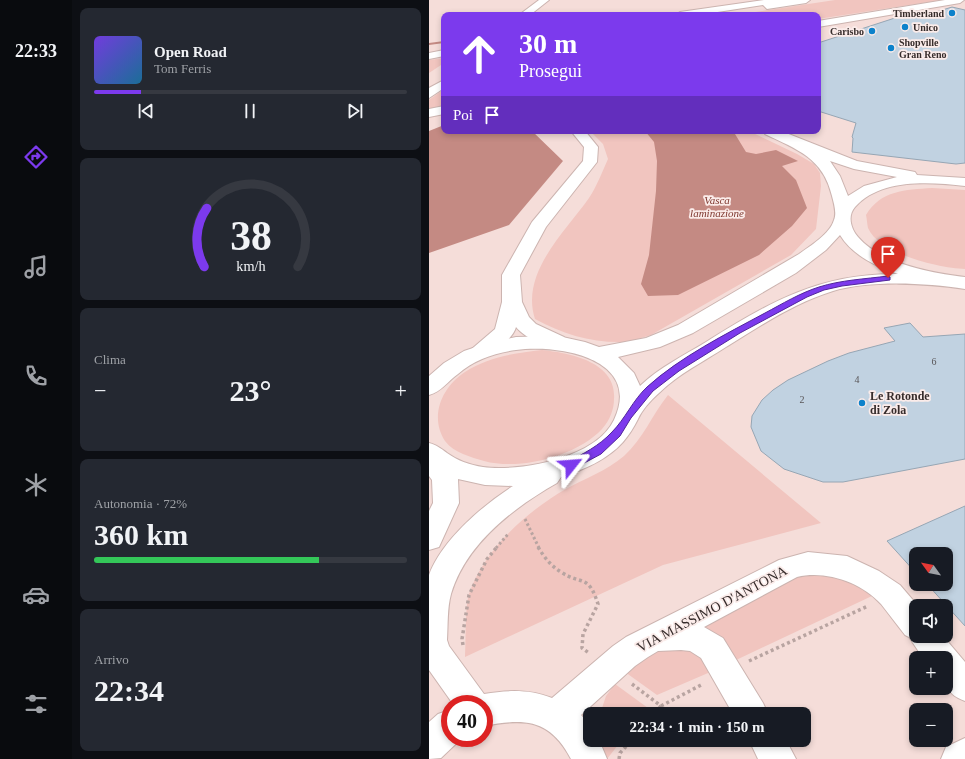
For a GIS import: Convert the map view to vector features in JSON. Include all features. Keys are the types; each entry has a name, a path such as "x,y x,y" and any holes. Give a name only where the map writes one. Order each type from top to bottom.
{"main road":[{"path":"527,12 545,0"},
{"path":"700,12 782,0"},
{"path":"724,12 806,0"},
{"path":"821,23 960,0"},
{"path":"541,12 554,2"},
{"path":"429,52 441,50"},
{"path":"429,56 441,54"},
{"path":"429,94 441,85"},
{"path":"429,113 441,111"},
{"path":"429,388 446,371 499,338 505,330 512,302 511,275 539,226 590,162 591,147 580,134"},
{"path":"776,134 854,165 934,180"},
{"path":"791,141 819,158 829,170 840,193 844,229 850,238 872,256 907,271 957,282"},
{"path":"598,353 636,348 662,340 762,286 818,248 836,232 851,200 864,192 888,184 934,180 965,181"},
{"path":"466,695 437,655 431,640 436,596 445,571 467,539 498,509 530,487 597,451 616,434 628,415 650,389 675,369 737,332 804,295 821,288 862,280 888,278 957,282"},
{"path":"512,302 519,321 531,330 557,341 598,353 615,364 627,379 631,396 628,415"},
{"path":"429,373 473,355 511,344 557,341"},
{"path":"429,451 434,457 454,468 480,476 510,478 541,474 571,465"},
{"path":"429,460 445,478 446,503 429,539"},
{"name":"VIA MASSIMO D'ANTONA","path":"556,716 624,656 654,638 789,568 809,563 847,568 869,578 890,594 909,617"},
{"path":"654,638 681,636 696,638 712,648 747,707"},
{"path":"930,643 936,651"},
{"path":"953,671 965,686"},
{"path":"493,708 505,705 532,706 556,716 575,732 589,759"},
{"path":"429,746 441,735"},
{"path":"770,747 778,759"},
{"path":"959,759 965,756"}],"path":[{"path":"520,523 530,515"},
{"path":"525,519 532,537 554,567 566,576 585,580 594,590 598,604 583,634 582,648 592,655"},
{"path":"464,651 462,639 469,595 487,559 510,531"},
{"path":"745,663 872,604"},
{"path":"627,681 661,706 708,682"},
{"path":"619,759 620,753 626,747"}],"shaded area":[{"path":"835,0 942,0 821,19 821,12 755,12"},
{"path":"441,58 441,65 429,73 429,60"},
{"path":"441,91 441,109 429,111 429,100"},
{"path":"593,134 755,134 814,164 820,173 821,186 816,229 791,255 651,335 631,341 612,342 589,339 556,329 535,319 532,302 534,285 539,269 547,254 589,198 597,184 608,159 603,144"},
{"path":"932,188 965,190 965,269 940,266 911,258 884,245 874,237 868,228 866,215 872,207 886,196 903,191"},
{"path":"542,350 578,357 600,368 608,376 613,386 614,403 605,426 591,439 578,447 563,454 531,462 498,464 463,454 453,449 445,441 440,431 438,412 444,394 457,378 474,367 492,359 512,354"},
{"path":"668,395 821,523 663,565 465,657 466,615 469,594 485,562 496,547 522,520 551,498 603,470 624,456 637,442"},
{"path":"801,575 821,575 847,580 864,589 872,596 734,661 693,628 775,585"},
{"path":"692,648 715,670 657,695 625,672 651,650"},
{"path":"615,684 647,707 602,707 606,696"},
{"path":"600,747 616,747 607,759"}],"water":[{"path":"441,126 441,134 535,134 563,161 509,225 429,253 429,131"},
{"name":"Vasca laminazione","path":"647,134 735,134 746,152 756,154 776,150 798,161 782,166 796,180 807,208 792,226 759,255 678,295 648,296 641,284 649,255 656,191 657,161 654,142"}],"building":[{"path":"952,7 965,10 965,163 956,164 852,152 852,137 856,123 821,112 821,42 901,16 920,17"},
{"name":"Le Rotonde di Zola","path":"910,323 923,337 965,334 965,459 843,482 823,482 784,469 761,451 751,427 752,416 762,400 773,390 788,380 828,361 849,353 895,341 884,328"},
{"path":"965,506 965,626 953,613 953,599 941,599 933,591 953,591 953,547 909,547 909,565 887,541"}],"waterway":[{"path":"429,44 441,42"}],"place":[{"name":"Timberland","path":"952,13"},
{"name":"Unico","path":"905,27"},
{"name":"Carisbo","path":"872,31"},
{"name":"Shopville Gran Reno","path":"891,48"},
{"name":"Le Rotonde di Zola","path":"862,403"}],"route":[{"path":"571,465 597,451 616,434 628,415 650,389 675,369 737,332 804,295 821,288 862,280 888,278"}]}
